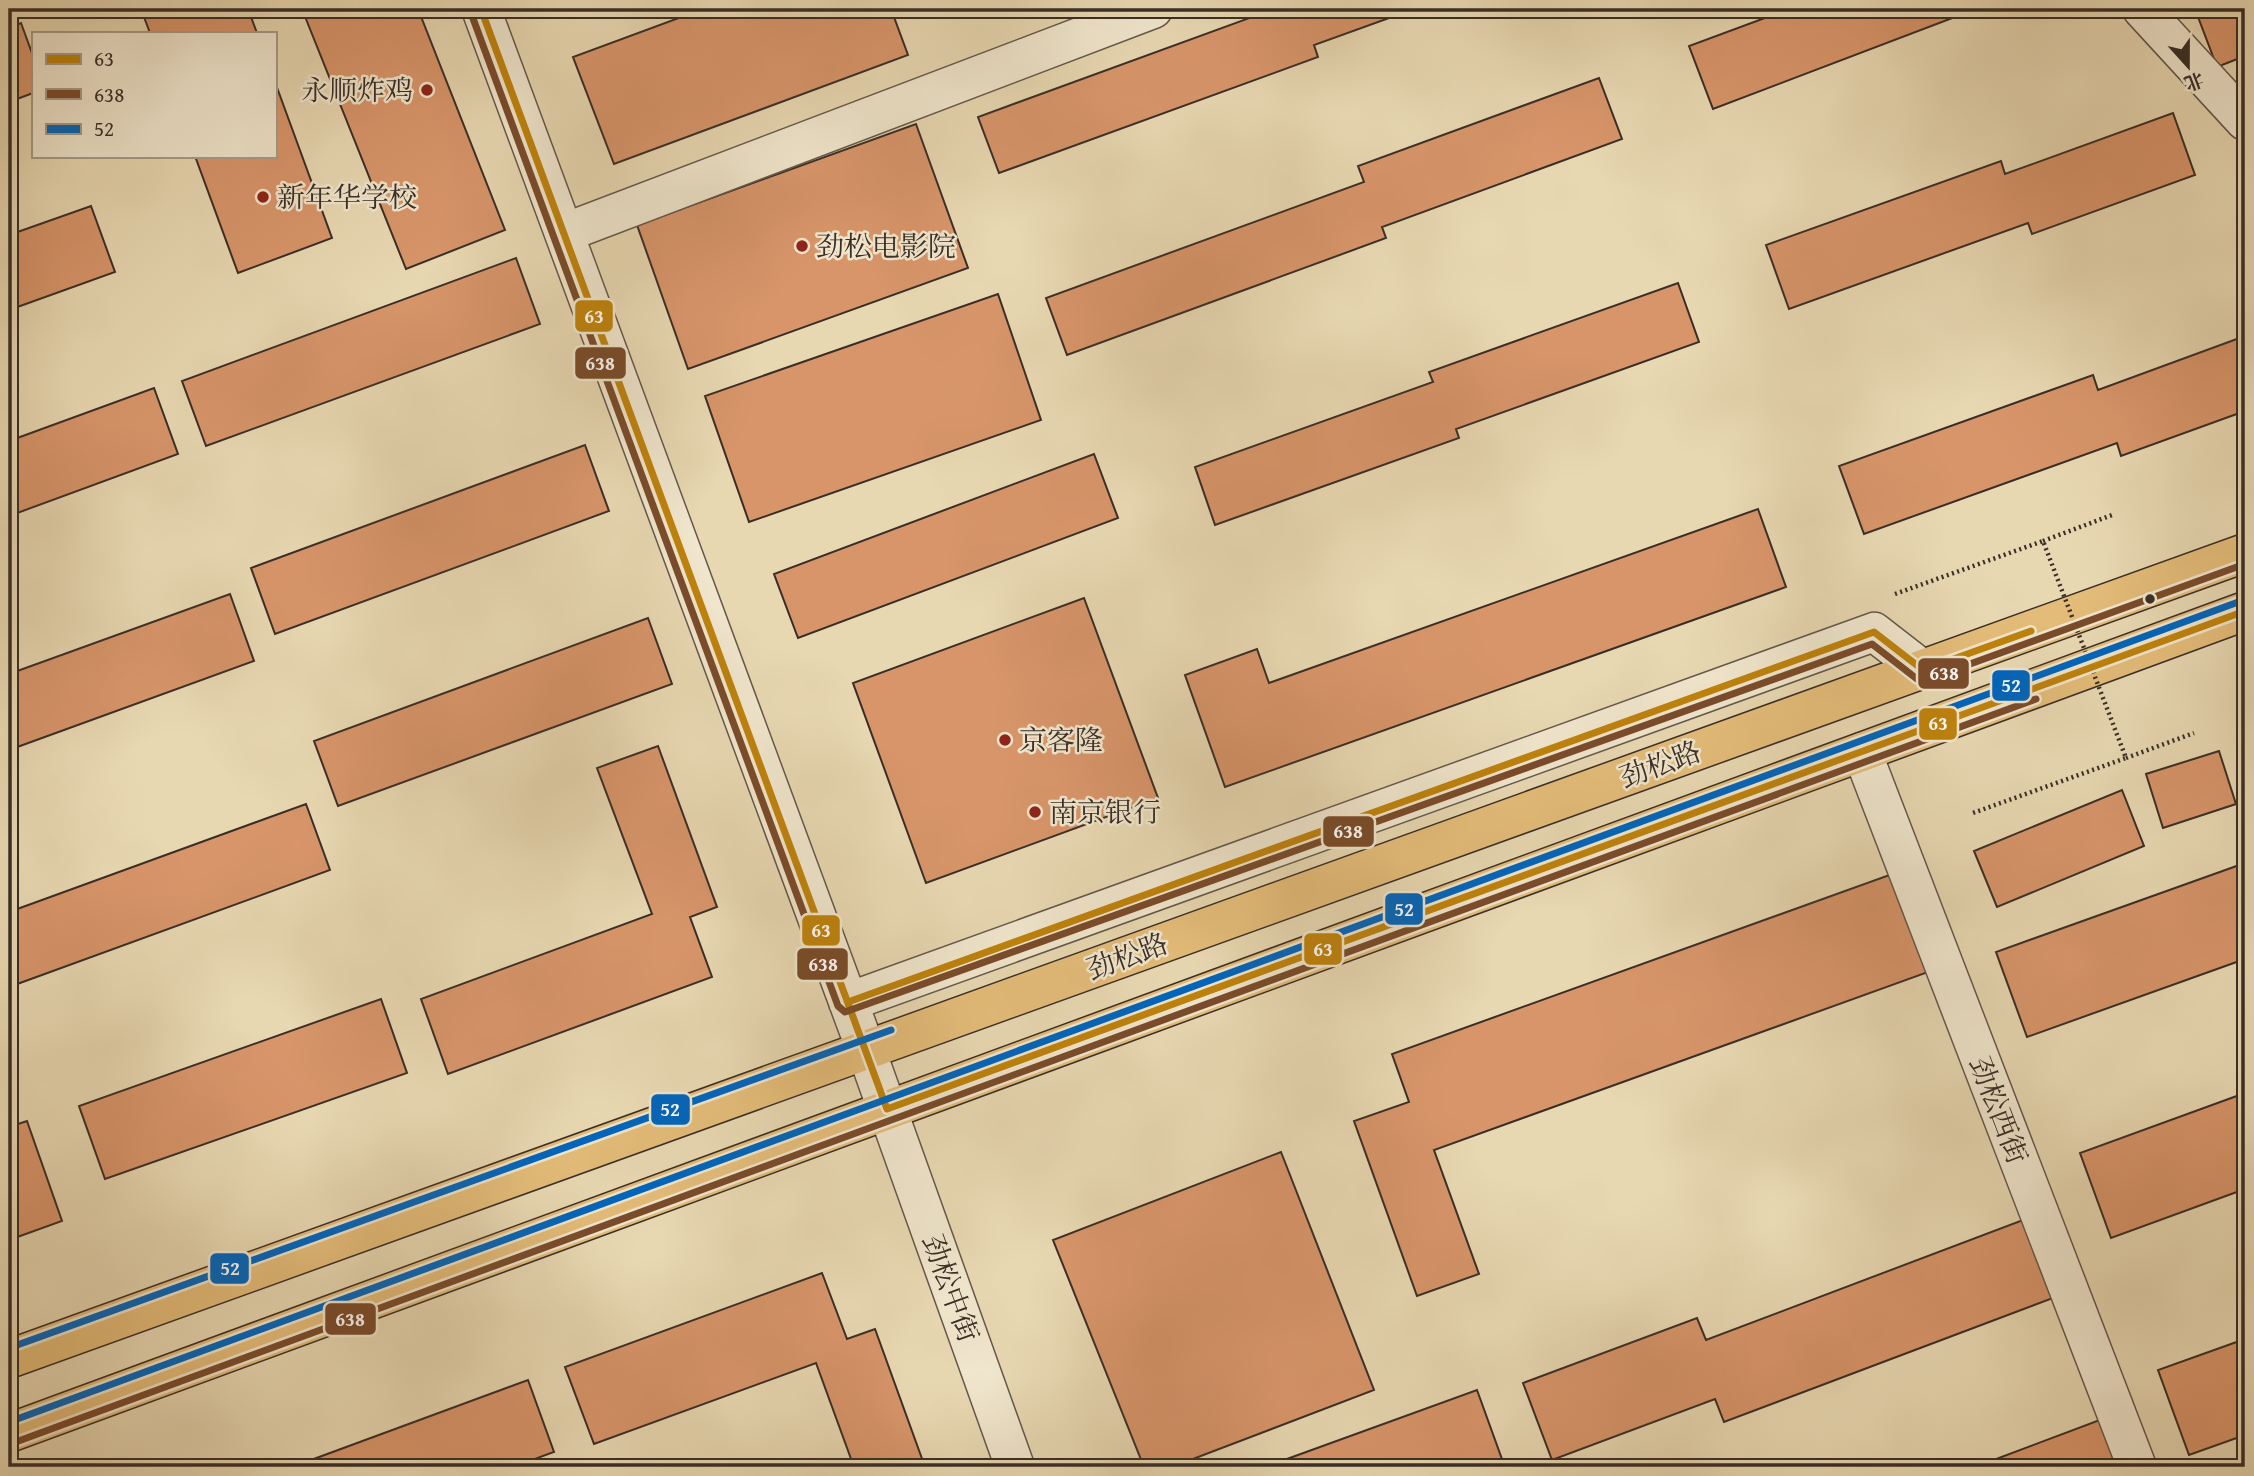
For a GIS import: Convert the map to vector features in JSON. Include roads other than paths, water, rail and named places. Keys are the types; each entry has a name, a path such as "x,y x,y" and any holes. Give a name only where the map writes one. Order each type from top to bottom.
{"main road":[{"name":"劲松路","path":"9,1359 2245,553"},
{"name":"劲松路","path":"9,1433 2245,611"}],"street":[{"name":"劲松中街","path":"481,9 866,1050 1015,1467"},
{"path":"564,233 1153,9"},
{"path":"2142,9 2245,121"},
{"path":"848,1002 1874,632 1923,670"},
{"name":"劲松西街","path":"1862,752 2137,1467"}],"place":[{"name":"永顺炸鸡","path":"427,90"},
{"name":"新年华学校","path":"263,197"},
{"name":"劲松电影院","path":"802,246"},
{"name":"京客隆","path":"1005,740"},
{"name":"南京银行","path":"1035,812"}]}
